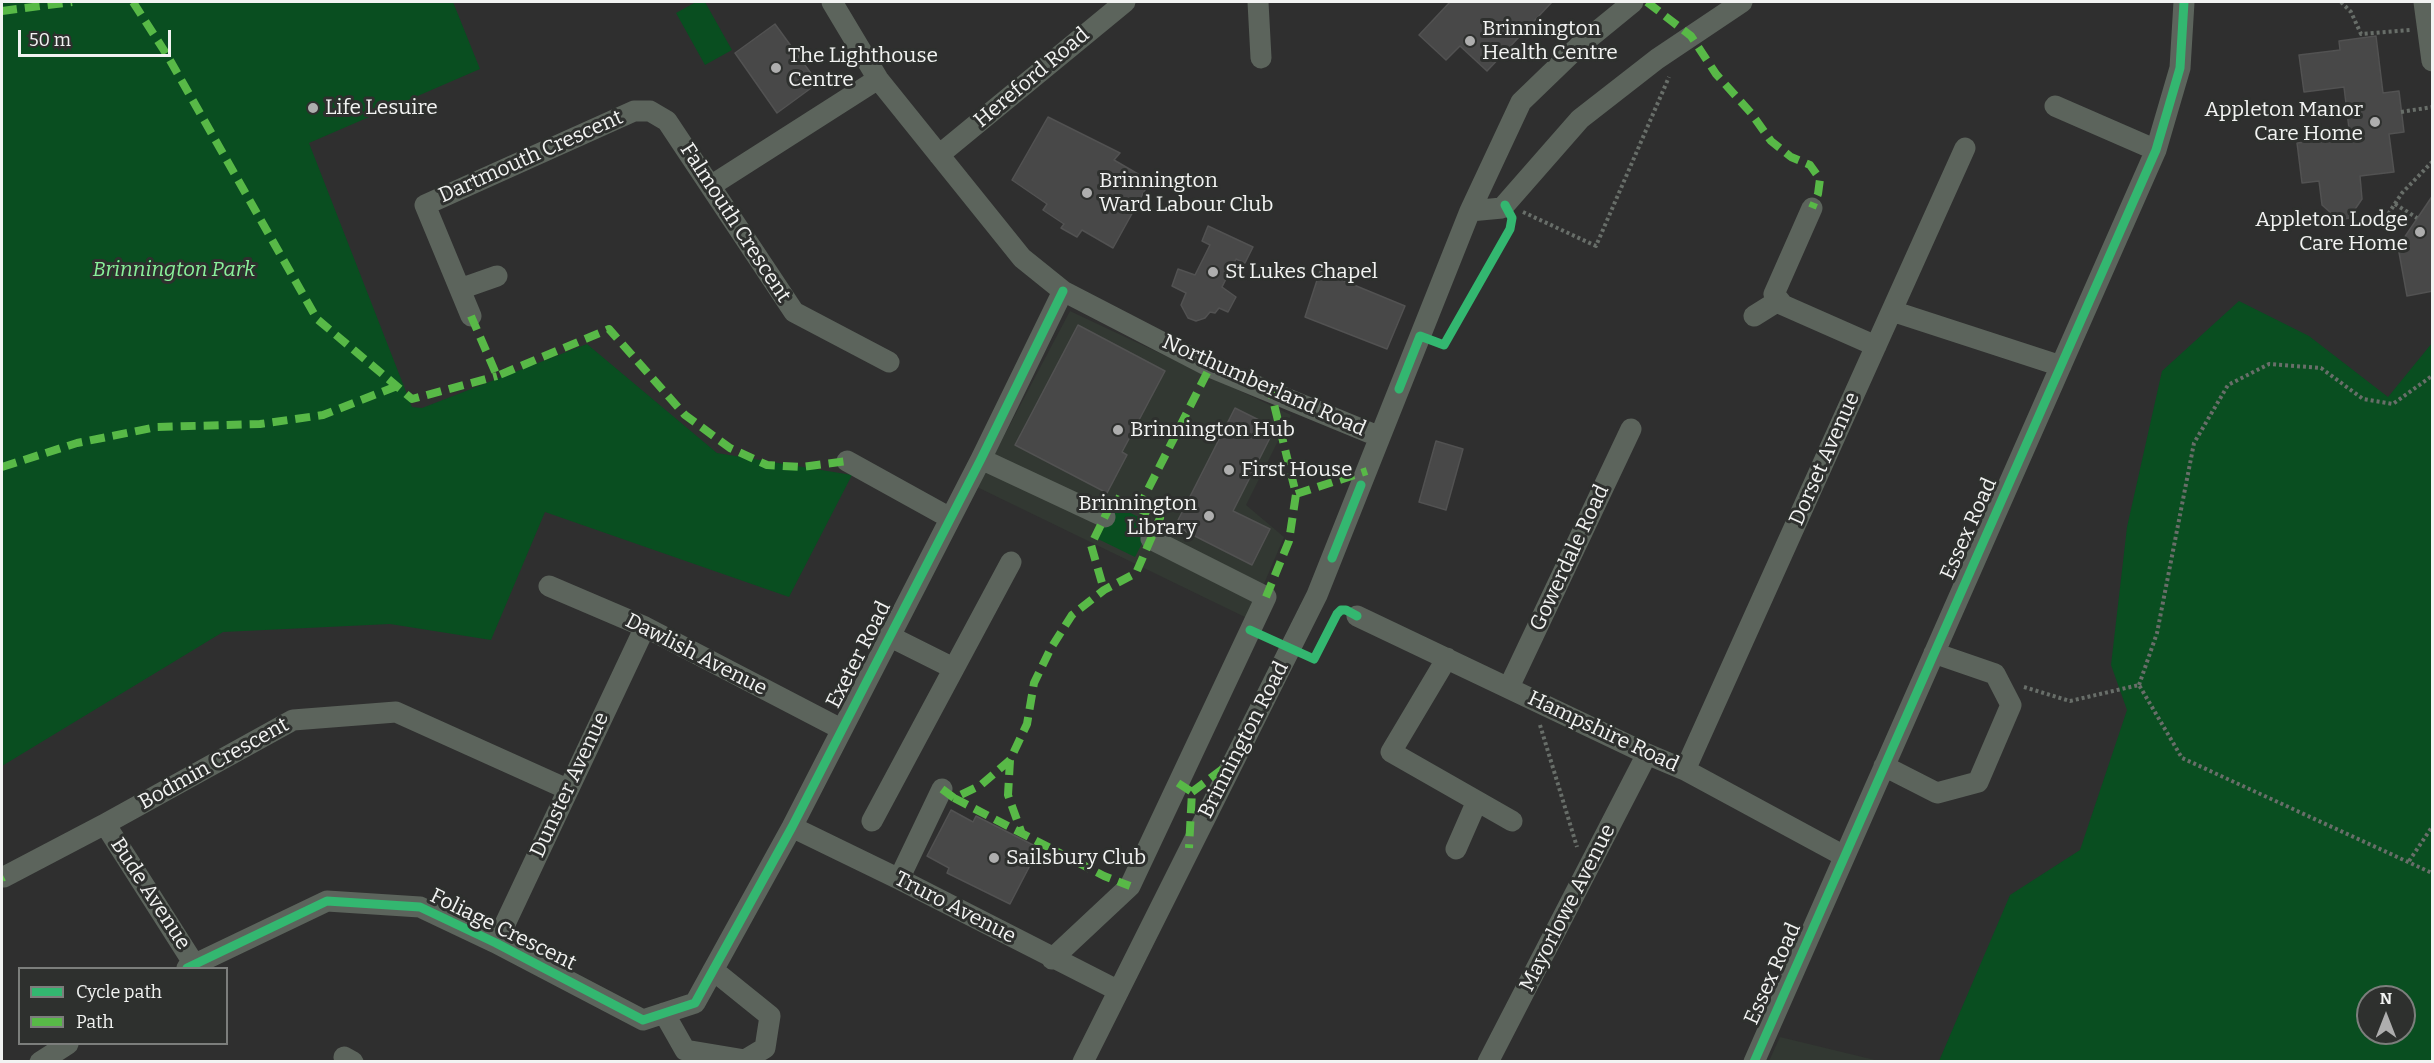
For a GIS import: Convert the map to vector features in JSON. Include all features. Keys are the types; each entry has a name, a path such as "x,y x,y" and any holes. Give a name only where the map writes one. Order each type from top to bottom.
{"street":[{"name":"Northumberland Road","path":"832,2 878,79 1022,258 1063,291 1210,367 1380,437"},
{"name":"Hereford Road","path":"939,155 1125,2"},
{"path":"1258,2 1261,58"},
{"name":"Brinnington Road","path":"1083,1062 1117,990 1317,595 1470,211 1521,102 1578,47 1633,2"},
{"path":"1470,211 1502,208 1580,119 1658,59 1742,2"},
{"name":"Essex Road","path":"1754,1062 2156,150 2180,68 2184,2"},
{"path":"2424,2 2433,61"},
{"path":"712,185 878,79"},
{"path":"2055,106 2156,150"},
{"name":"Dartmouth Crescent","path":"471,316 425,205 634,111 650,111"},
{"name":"Falmouth Crescent","path":"650,111 667,121 712,185 794,312 890,362"},
{"name":"Dorset Avenue","path":"1685,770 1965,148"},
{"path":"1812,208 1774,294 1778,301 1876,346"},
{"path":"460,289 497,276"},
{"name":"Exeter Road","path":"664,1013 695,1003 792,828 981,459 1063,291"},
{"path":"1754,316 1778,301"},
{"path":"1892,311 2061,366"},
{"name":"Gowerdale Road","path":"1509,687 1631,429"},
{"path":"981,459 1106,517"},
{"path":"847,461 950,518"},
{"path":"1052,959 1130,886 1266,597 1151,539"},
{"path":"872,821 1011,562"},
{"name":"Dawlish Avenue","path":"549,586 645,627 841,729"},
{"name":"Hampshire Road","path":"1357,616 1685,770 1845,856"},
{"name":"Dunster Avenue","path":"496,943 645,627"},
{"path":"890,636 953,668"},
{"path":"1884,766 1938,793 1978,782 2011,705 1995,674 1934,653"},
{"path":"1447,658 1391,752 1512,821"},
{"name":"Bodmin Crescent","path":"4,877 293,720 396,712 567,789"},
{"name":"Mayorlowe Avenue","path":"1488,1062 1647,754"},
{"path":"899,879 942,789"},
{"path":"1456,849 1477,801"},
{"name":"Bude Avenue","path":"105,824 191,966"},
{"name":"Truro Avenue","path":"792,828 899,879 1052,959 1117,990"},
{"name":"Foliage Crescent","path":"191,966 327,901 420,907 496,943 643,1020 664,1013"},
{"path":"664,1013 685,1050 745,1060 765,1048 770,1016 713,970"},
{"path":"40,1062 66,1045"}],"path":[{"path":"2343,2 2355,18 2357,29 2361,34 2428,28"},
{"path":"1505,205 1596,246 1670,74"},
{"path":"2401,112 2433,107"},
{"path":"2385,219 2402,193 2433,162"},
{"path":"2395,204 2417,218"},
{"path":"2433,376 2393,404 2363,399 2321,369 2269,364 2228,385 2194,443 2157,633 2139,685 2182,758 2433,873"},
{"path":"1997,678 2070,701 2139,685"},
{"path":"1533,699 1585,874"},
{"path":"2409,861 2433,827"}],"shaded area":[{"path":"1070,311 1291,415 1246,505 1284,537 1249,619 977,487"},
{"path":"1780,1037 1879,1061 1769,1061"}],"green space":[{"name":"Brinnington Park","path":"2,2 453,2 480,69 309,143 412,407 422,408 587,344 717,453 852,475 789,597 545,512 491,640 390,624 223,632 2,766"},
{"path":"696,2 705,2 732,50 705,65 676,13"},
{"path":"2239,301 2309,336 2388,397 2432,343 2432,1061 1939,1061 2010,895 2080,850 2127,710 2111,665 2127,527 2162,371"},
{"path":"1115,505 1152,524 1135,557 1098,539"}],"building":[{"name":"Brinnington Health Centre","path":"1450,2 1552,2 1487,71 1460,46 1446,60 1419,35"},
{"name":"The Lighthouse Centre","path":"775,24 818,83 777,113 735,53"},
{"name":"Appleton Manor Care Home","path":"2376,36 2383,93 2399,91 2404,132 2389,134 2394,172 2360,176 2362,199 2349,218 2339,220 2322,205 2319,181 2302,183 2297,143 2350,137 2344,87 2304,92 2299,55 2340,50 2339,41"},
{"name":"Brinnington Ward Labour Club","path":"1048,117 1120,153 1114,160 1150,181 1113,248 1082,230 1077,237 1061,228 1064,224 1043,210 1047,204 1012,180"},
{"name":"Appleton Lodge Care Home","path":"2433,195 2433,291 2407,296 2398,247"},
{"name":"St Lukes Chapel","path":"1208,226 1253,247 1245,263 1236,259 1222,287 1236,297 1228,312 1219,308 1215,313 1210,312 1205,318 1196,321 1188,318 1181,305 1186,293 1172,286 1178,269 1195,275 1210,245 1202,241"},
{"path":"1320,271 1405,306 1387,349 1305,317"},
{"path":"1078,325 1165,371 1122,452 1127,455 1107,493 1015,445"},
{"name":"First House","path":"1235,408 1275,428 1233,511 1270,529 1252,565 1175,526"},
{"path":"1436,441 1463,449 1446,510 1419,502"},
{"name":"Sailsbury Club","path":"951,810 973,822 976,816 1039,848 1010,904 947,873 949,868 927,856"}],"marked path":[{"path":"2,11 72,2"},
{"path":"133,2 167,55 317,319 412,399 497,376"},
{"path":"1647,2 1691,36 1716,74 1751,113 1771,141 1791,157 1810,165 1820,179 1818,194 1812,208"},
{"path":"471,316 497,376 609,329 685,415 730,448 767,465 802,467 847,461"},
{"path":"1138,509 1210,367"},
{"path":"2,467 77,443 157,427 260,424 323,415 397,386"},
{"path":"1266,597 1289,541 1296,494 1271,392"},
{"path":"1296,494 1367,471"},
{"path":"942,789 954,798 981,785 1010,760 1027,724 1034,683 1051,648 1072,615 1104,590 1136,573 1160,518 1114,498 1091,545 1104,590"},
{"path":"1010,760 1008,795 1022,834"},
{"path":"1192,792 1233,761"},
{"path":"1178,783 1192,792 1189,848"},
{"path":"954,798 1104,876 1130,886"}],"cycle path":[{"path":"1754,1062 2156,150 2180,68 2184,2"},
{"path":"1399,389 1420,336 1444,345 1510,229 1512,218 1505,205"},
{"path":"189,967 327,901 420,907 496,943 643,1020 695,1003 792,827 981,459 1063,291"},
{"path":"1332,558 1361,485"},
{"path":"1250,630 1314,659 1337,614 1341,610 1346,610 1357,616"}],"place":[{"name":"Brinnington Health Centre","path":"1470,41"},
{"name":"The Lighthouse Centre","path":"776,68"},
{"name":"Life Lesuire","path":"313,108"},
{"name":"Appleton Manor Care Home","path":"2375,122"},
{"name":"Brinnington Ward Labour Club","path":"1087,193"},
{"name":"Appleton Lodge Care Home","path":"2420,232"},
{"name":"St Lukes Chapel","path":"1213,272"},
{"name":"Brinnington Hub","path":"1118,430"},
{"name":"First House","path":"1229,470"},
{"name":"Brinnington Library","path":"1209,516"},
{"name":"Sailsbury Club","path":"994,858"}]}
